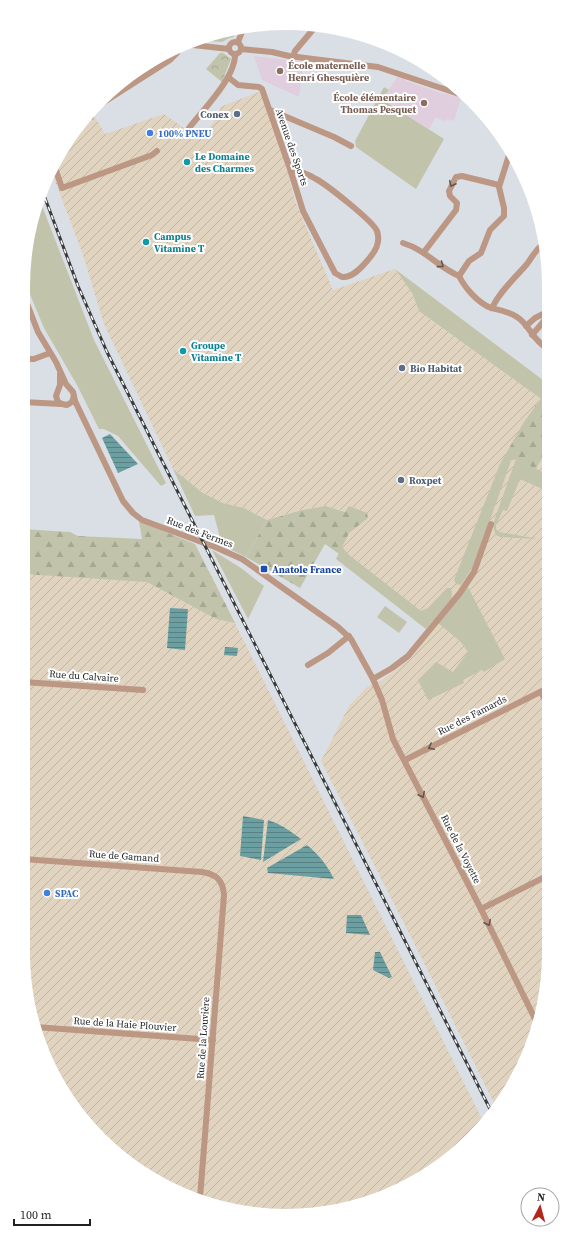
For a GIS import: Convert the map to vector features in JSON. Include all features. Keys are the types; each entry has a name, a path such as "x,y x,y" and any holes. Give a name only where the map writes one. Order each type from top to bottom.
{"street":[{"path":"293,57 295,51 311,32"},
{"path":"238,42 241,34"},
{"path":"238,42 241,45 241,49"},
{"path":"229,49 232,43 238,42"},
{"path":"199,46 229,49 235,54"},
{"path":"241,49 383,68 454,93"},
{"path":"235,54 241,49"},
{"path":"189,128 223,86 235,61 235,54"},
{"path":"118,93 170,60 175,55"},
{"name":"Avenue des Sports","path":"228,77 238,85 261,88 290,168 303,211 337,275 345,277 352,274 362,266 377,247 378,240 376,229 369,221 319,180 290,168"},
{"path":"270,110 334,137 351,146"},
{"path":"56,172 62,188 152,155 157,151"},
{"path":"459,276 469,261 481,253 490,230 504,216 505,211 499,185 508,158"},
{"path":"424,252 456,210 457,203 449,191 456,177 462,176 499,185"},
{"path":"404,243 424,252 459,276 464,284 484,304 517,316 538,342 542,345"},
{"path":"492,308 496,300 527,263 534,251 539,247"},
{"path":"30,312 36,328 66,384 73,392 74,396 71,403 64,405"},
{"path":"526,326 535,318 542,314"},
{"path":"532,335 542,323"},
{"path":"30,359 50,353"},
{"path":"59,369 61,382 57,400 64,405"},
{"path":"33,402 49,400 63,388 70,389"},
{"name":"Rue des Fermes","path":"74,396 123,501 133,513 145,521 238,557 349,636 373,679"},
{"path":"33,402 64,405 76,409 83,415"},
{"path":"373,679 392,668 408,656 460,593 474,572 491,524"},
{"path":"308,665 349,636"},
{"name":"Rue de la Voyette","path":"373,679 382,700 392,734 482,909 534,1016"},
{"name":"Rue du Calvaire","path":"30,682 143,690"},
{"name":"Rue des Famards","path":"405,760 541,692"},
{"name":"Rue de Gamand","path":"30,860 202,872 213,875 220,880"},
{"path":"482,909 542,879"},
{"name":"Rue de la Louvière","path":"200,1194 224,894 220,880"},
{"name":"Rue de la Haie Plouvier","path":"42,1027 213,1040"}],"shaded area":[{"name":"École maternelle Henri Ghesquière","path":"254,56 303,62 299,97 262,80"},
{"name":"École élémentaire Thomas Pesquet","path":"398,76 406,79 406,81 461,99 454,121 448,119 443,121 436,117 429,129 389,104 385,95"},
{"path":"261,91 287,169 295,201 333,290 395,269 412,293 419,311 541,398 524,422 542,427 542,953 540,986 533,1019 523,1051 508,1081 494,1102 321,761 349,706 367,687 382,680 411,658 438,623 339,554 349,533 368,518 326,506 301,510 267,520 244,508 223,503 203,493 173,469 104,324 83,255 54,178 73,144 94,117 95,117 105,134 164,114 195,136 209,128 220,114 220,107"},
{"path":"30,558 209,571 481,1118 455,1145 442,1156 414,1175 384,1190 336,1204 319,1207 286,1209 253,1207 236,1204 188,1190 144,1166 105,1134 73,1095 49,1051 35,1003 32,986 30,953"}],"green space":[{"path":"235,35 234,37 222,42 213,41"},
{"path":"220,53 223,53 231,59 222,82 206,69"},
{"path":"384,87 389,90 385,95 389,104 444,139 416,189 356,147 355,141"},
{"path":"43,208 94,340 166,483 161,486 118,436 104,429 99,429 77,385 44,328 30,294 32,253"},
{"path":"395,269 542,379 542,399 419,311 412,293"},
{"path":"541,398 542,458 536,469 516,459 500,464 524,422"},
{"path":"516,459 542,472 542,489 520,479 507,511 503,510 496,525 496,529 499,532 538,539 500,537 496,535 493,524"},
{"path":"511,461 474,565 461,585 456,584 454,580 500,464"},
{"path":"173,469 203,493 223,503 244,508 267,520 246,557 222,545 214,515 195,516"},
{"path":"326,506 345,512 349,506 367,513 368,518 349,533 339,554 325,544 300,588 246,557 267,520 302,510"},
{"path":"139,521 195,544 235,623 216,619 147,582 30,574 30,529 70,532 78,536 142,539"},
{"path":"342,547 349,555 421,611 428,608 447,588 451,588 451,600 426,629 336,559"},
{"path":"212,550 241,568 264,586 248,619"},
{"path":"468,587 505,659 484,672 482,670 463,680 464,683 428,700 418,680 436,662 453,672 468,652 461,642 438,623"},
{"path":"385,606 407,622 399,633 377,617"}],"water":[{"path":"110,434 138,464 118,473 102,438"},
{"path":"170,608 188,609 185,650 167,648"},
{"path":"225,647 238,648 237,656 224,655"},
{"path":"243,816 264,820 261,860 240,856"},
{"path":"268,820 281,826 301,839 263,862"},
{"path":"307,845 322,860 334,879 268,873 267,868"},
{"path":"347,915 361,915 370,935 346,933"},
{"path":"375,952 380,952 392,977 389,978 373,970"}],"railway":[{"path":"45,199 78,286 107,352 490,1108"}],"place":[{"name":"École maternelle Henri Ghesquière","path":"280,71"},
{"name":"École élémentaire Thomas Pesquet","path":"424,103"},
{"name":"Conex","path":"237,114"},
{"name":"100% PNEU","path":"150,133"},
{"name":"Le Domaine des Charmes","path":"187,162"},
{"name":"Campus Vitamine T","path":"146,242"},
{"name":"Groupe Vitamine T","path":"183,351"},
{"name":"Bio Habitat","path":"402,368"},
{"name":"Roxpet","path":"401,480"},
{"name":"Anatole France","path":"264,569"},
{"name":"SPAC","path":"47,893"}]}
